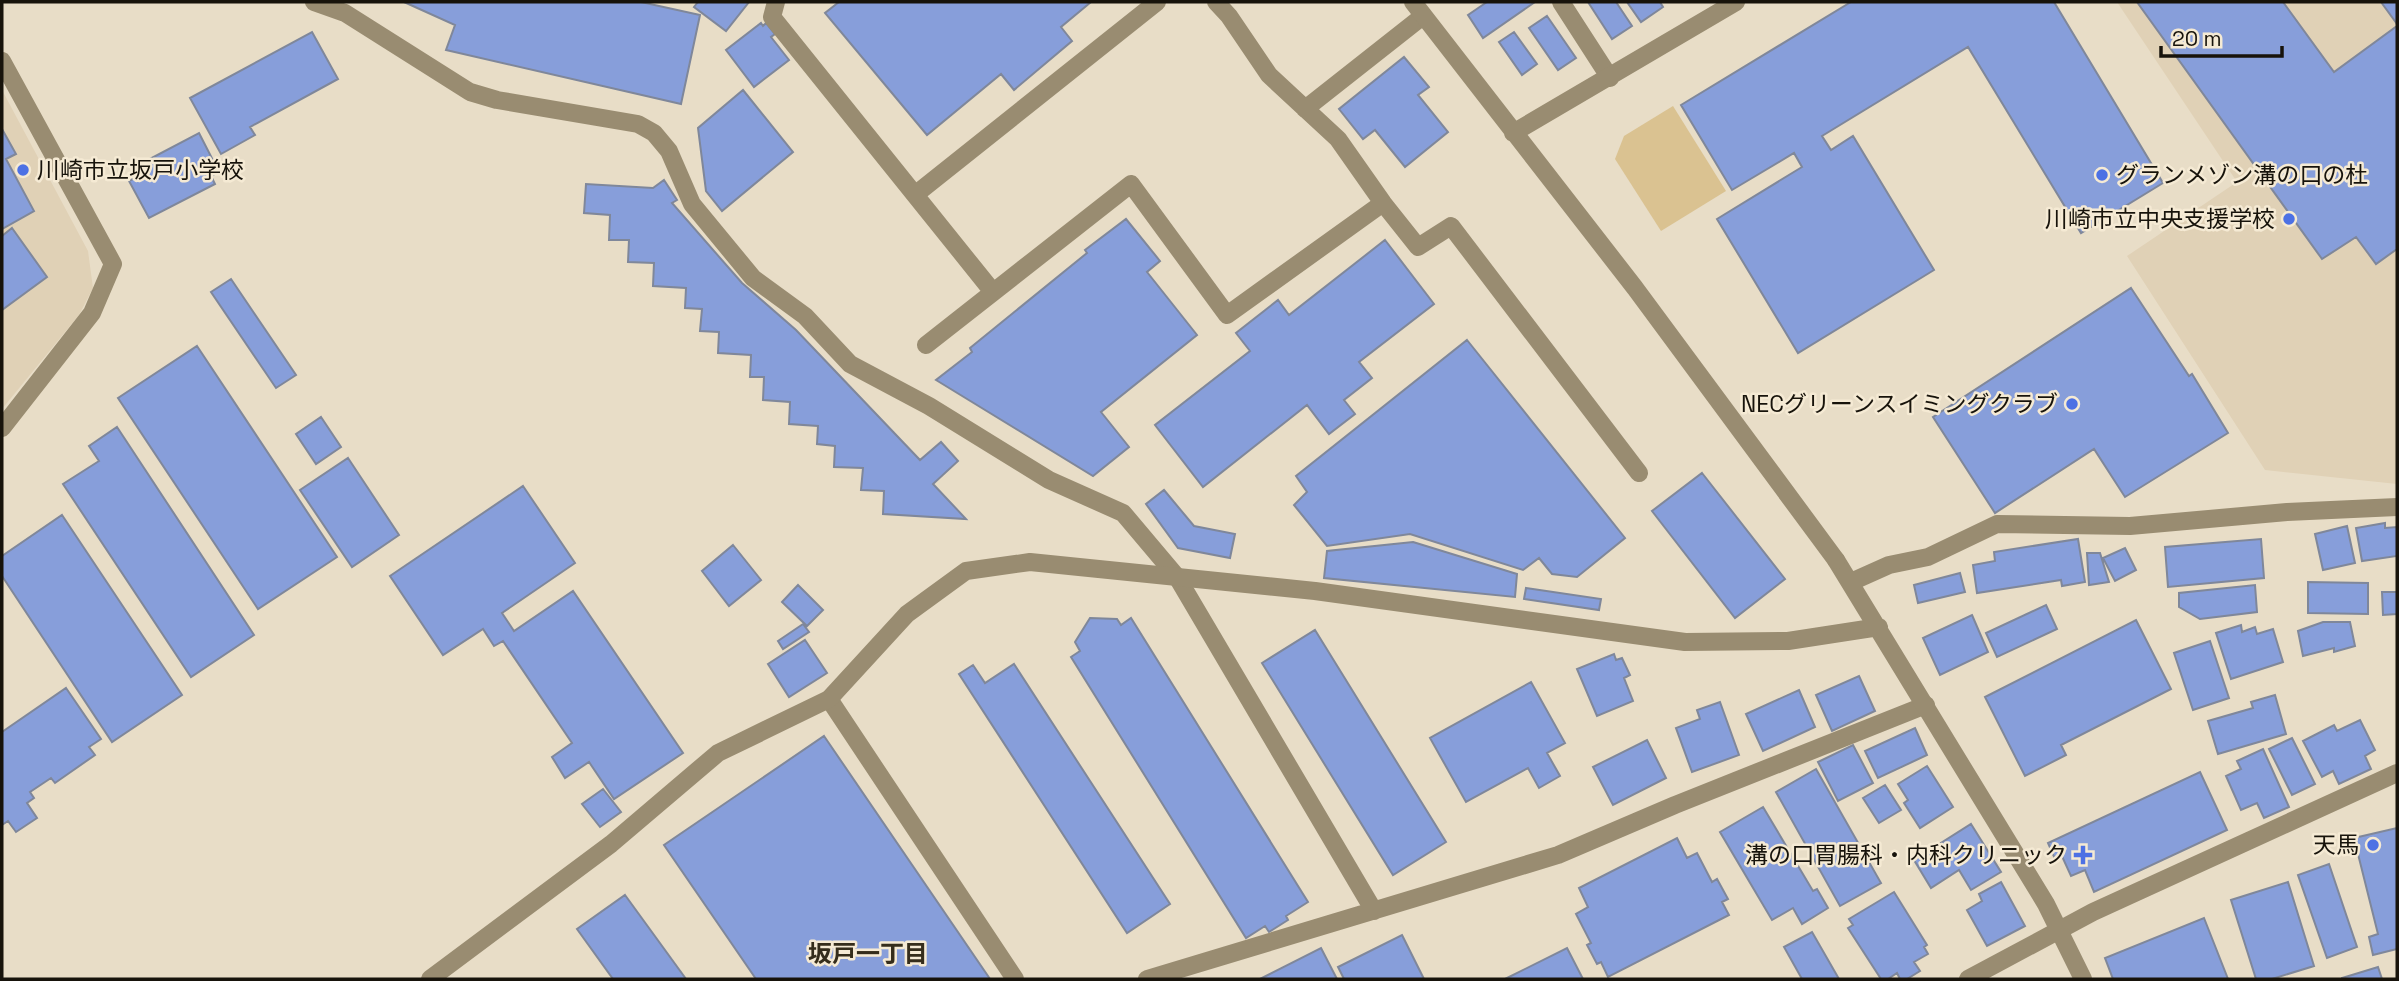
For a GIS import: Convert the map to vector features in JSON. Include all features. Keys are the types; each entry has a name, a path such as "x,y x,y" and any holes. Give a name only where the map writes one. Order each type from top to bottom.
{"street":[{"path":"314,2 345,13 470,92 496,100 638,124 654,133 669,151 692,204 753,278 805,316 850,364 929,406 1049,480 1123,513 1177,577 1374,911"},
{"path":"776,2 772,16 993,292"},
{"path":"915,194 1157,2"},
{"path":"1216,2 1229,16 1269,75 1338,139 1382,203 1418,247 1451,226 1639,473"},
{"path":"1561,2 1610,78"},
{"path":"1513,132 1610,78 1736,2"},
{"path":"1305,109 1418,9 1635,288 1836,560 2046,904 2083,979"},
{"path":"2,61 113,264 92,313 2,428"},
{"path":"926,345 1131,184 1227,315 1382,203"},
{"path":"1851,582 1889,565 1928,557 1997,524 2130,526 2287,512 2397,507"},
{"path":"430,979 611,844 718,753 829,699 907,614 966,571 1030,562 1315,592 1685,642 1788,641 1879,627"},
{"path":"829,699 1015,979"},
{"path":"1147,979 1558,855 1675,805 1926,705"},
{"path":"1968,979 2059,930 2397,773"}],"shaded area":[{"name":"川崎市立中央支援学校","path":"2117,2 2397,2 2397,484 2265,470 2127,256 2237,182"},
{"name":"川崎市立坂戸小学校","path":"2,90 88,251 93,288 79,315 2,409"},
{"path":"1673,106 1726,191 1661,231 1615,159 1624,136"}],"building":[{"path":"404,2 641,2 700,15 681,104 446,50 455,25"},
{"path":"698,2 749,2 726,31 694,7"},
{"path":"839,2 1091,2 1061,27 1072,41 1014,90 1001,74 927,135 825,13"},
{"path":"1487,2 1535,2 1483,38 1468,15"},
{"path":"1588,2 1616,2 1632,26 1612,39"},
{"path":"1627,2 1660,2 1663,7 1641,22"},
{"name":"グランメゾン溝の口の杜","path":"1851,2 2054,2 2163,183 2081,233 1968,47 1822,136 1831,150 1853,136 1934,270 1798,353 1717,219 1802,167 1794,153 1732,190 1681,105"},
{"path":"2137,2 2283,2 2334,72 2397,26 2397,249 2376,264 2356,237 2322,259"},
{"path":"2381,2 2397,2 2397,24"},
{"path":"1547,16 1576,58 1558,70 1529,28"},
{"path":"761,23 763,26 766,23 775,34 771,37 789,60 754,87 726,50"},
{"path":"312,32 338,79 250,127 255,135 221,154 190,98"},
{"path":"1514,32 1537,64 1522,75 1499,42"},
{"path":"1404,57 1429,87 1418,95 1448,132 1405,167 1375,130 1363,139 1339,109"},
{"path":"743,90 793,152 722,211 706,191 698,128"},
{"path":"2,129 16,154 6,159 34,211 2,229"},
{"path":"199,133 219,172 211,176 215,184 149,218 129,181 148,171 144,162"},
{"path":"664,180 677,200 672,203 742,283 796,330 920,460 941,442 958,461 933,484 966,519 883,514 884,491 861,490 863,468 834,467 835,446 817,444 818,426 789,424 790,402 763,400 764,377 750,377 751,355 718,353 719,332 700,331 702,309 685,308 686,288 653,286 654,263 628,262 629,240 609,240 610,215 584,213 586,184 653,188"},
{"path":"1126,219 1160,261 1147,272 1197,335 1101,412 1129,447 1093,476 936,380 972,352 970,348 1087,253 1085,250"},
{"path":"12,228 47,277 2,310 2,236"},
{"path":"1385,240 1434,304 1359,362 1372,378 1344,400 1355,414 1329,434 1307,405 1203,487 1155,425 1250,351 1236,333 1278,300 1289,315"},
{"path":"231,279 296,375 276,388 211,292"},
{"path":"2131,288 2189,376 2192,374 2228,433 2125,497 2094,449 1995,513 1933,417"},
{"path":"1467,340 1625,538 1577,577 1552,574 1539,558 1523,570 1410,534 1327,546 1294,505 1307,492 1296,476"},
{"path":"197,346 337,557 258,609 118,398"},
{"path":"321,417 341,447 316,464 296,434"},
{"path":"117,427 254,635 191,677 63,484 99,461 89,446"},
{"path":"348,458 399,535 352,567 300,490"},
{"path":"1702,473 1785,579 1735,618 1652,511"},
{"path":"523,486 575,563 502,613 514,631 573,591 683,753 614,799 589,762 565,778 552,757 572,743 503,641 494,646 483,629 443,655 390,576"},
{"path":"1164,490 1194,526 1235,534 1230,558 1178,548 1146,504"},
{"path":"62,515 182,695 112,742 2,576 2,556"},
{"path":"2385,523 2385,528 2397,527 2397,556 2362,561 2356,528"},
{"path":"2347,526 2355,563 2323,570 2315,534"},
{"path":"2078,539 2085,582 2062,586 2061,580 1977,593 1973,565 1995,561 1994,552"},
{"path":"2261,539 2264,578 2168,587 2165,547"},
{"path":"1413,542 1517,574 1515,597 1324,578 1327,551"},
{"path":"733,545 761,580 729,606 702,571"},
{"path":"2125,548 2136,570 2115,581 2103,558"},
{"path":"2087,553 2100,553 2109,582 2089,585"},
{"path":"1960,573 1965,592 1918,603 1914,585"},
{"path":"2308,582 2368,583 2368,614 2308,613"},
{"path":"798,585 823,610 807,626 782,602"},
{"path":"2255,585 2257,612 2200,619 2179,607 2179,593"},
{"path":"1526,588 1601,599 1599,610 1524,599"},
{"path":"2382,592 2397,592 2397,614 2383,615"},
{"path":"2046,605 2057,629 1997,657 1986,633"},
{"path":"1972,615 1988,652 1940,675 1923,638"},
{"path":"1090,618 1117,619 1121,625 1131,618 1308,902 1286,916 1288,920 1269,932 1265,926 1246,938 1071,657 1080,651 1075,642"},
{"path":"2136,620 2171,689 2061,745 2066,755 2025,776 1985,697"},
{"path":"2323,622 2350,622 2355,646 2303,656 2298,631"},
{"path":"803,624 809,632 783,649 778,641"},
{"path":"2241,625 2242,632 2255,627 2257,634 2273,629 2283,662 2231,679 2216,633"},
{"path":"1315,630 1446,842 1393,875 1262,663"},
{"path":"805,640 827,673 789,697 768,664"},
{"path":"2210,641 2229,698 2193,710 2174,653"},
{"path":"1614,654 1616,660 1622,658 1630,675 1624,678 1633,701 1597,716 1577,669"},
{"path":"1014,664 1170,904 1127,933 959,674 973,665 985,683"},
{"path":"1859,676 1875,711 1832,731 1816,695"},
{"path":"1531,682 1565,743 1547,753 1560,776 1539,788 1528,768 1466,802 1430,738"},
{"path":"66,688 101,739 89,747 95,755 55,783 51,778 30,792 34,798 27,803 37,818 16,832 8,821 2,825 2,732"},
{"path":"1799,690 1815,727 1763,751 1746,714"},
{"path":"2275,695 2286,734 2218,754 2208,721 2253,708 2251,702"},
{"path":"1720,702 1739,755 1692,772 1676,728 1700,719 1697,710"},
{"path":"2360,720 2375,750 2365,756 2371,769 2339,784 2333,771 2322,777 2303,741 2334,725 2337,731"},
{"path":"1915,728 1927,755 1878,778 1865,751"},
{"path":"824,736 990,979 756,979 664,845"},
{"path":"2292,738 2315,784 2292,795 2269,749"},
{"path":"1647,740 1666,778 1613,805 1593,767"},
{"path":"1853,745 1873,783 1838,801 1818,762"},
{"path":"2263,749 2289,807 2264,818 2257,803 2241,810 2226,776 2241,769 2237,761"},
{"path":"1927,766 1953,807 1920,828 1904,803 1908,800 1898,784"},
{"path":"1816,769 1881,883 1840,906 1776,792"},
{"path":"2200,772 2227,830 2094,892 2085,870 2071,876 2061,854 2055,859 2048,843"},
{"path":"1885,785 1901,810 1879,823 1863,798"},
{"path":"603,789 621,812 600,827 582,804"},
{"path":"1763,807 1813,891 1817,889 1828,908 1802,924 1793,908 1772,920 1720,832"},
{"path":"1971,824 2001,872 1971,890 1959,870 1931,888 1914,860"},
{"path":"2397,828 2397,949 2373,955 2369,937 2378,934 2354,838"},
{"path":"1677,838 1687,858 1697,853 1712,882 1717,879 1728,899 1722,902 1729,915 1608,977 1601,962 1597,964 1587,945 1591,943 1576,914 1588,907 1579,888"},
{"path":"2329,864 2357,947 2327,958 2298,875"},
{"path":"2001,882 2025,926 1987,946 1967,910 1982,901 1979,894"},
{"path":"2288,882 2314,966 2272,979 2256,979 2231,900"},
{"path":"1894,892 1927,945 1924,947 1928,954 1914,962 1920,971 1907,979 1900,979 1897,973 1888,979 1881,979 1848,928 1853,925 1849,919"},
{"path":"625,895 686,979 613,979 577,929"},
{"path":"2204,918 2228,979 2113,979 2105,958"},
{"path":"1812,932 1839,979 1802,979 1784,947"},
{"path":"1402,935 1424,979 1344,979 1338,967"},
{"path":"1321,948 1337,979 1260,979"},
{"path":"1567,948 1583,979 1505,979"},
{"path":"2378,967 2382,979 2342,979 2342,978"}],"place":[{"name":"川崎市立坂戸小学校","path":"23,170"},
{"name":"グランメゾン溝の口の杜","path":"2102,175"},
{"name":"川崎市立中央支援学校","path":"2289,219"},
{"name":"NECグリーンスイミングクラブ","path":"2072,404"},
{"name":"天馬","path":"2373,845"},
{"name":"溝の口胃腸科・内科クリニック","path":"2083,855"}],"district":[{"name":"坂戸一丁目","path":"868,953"}]}
